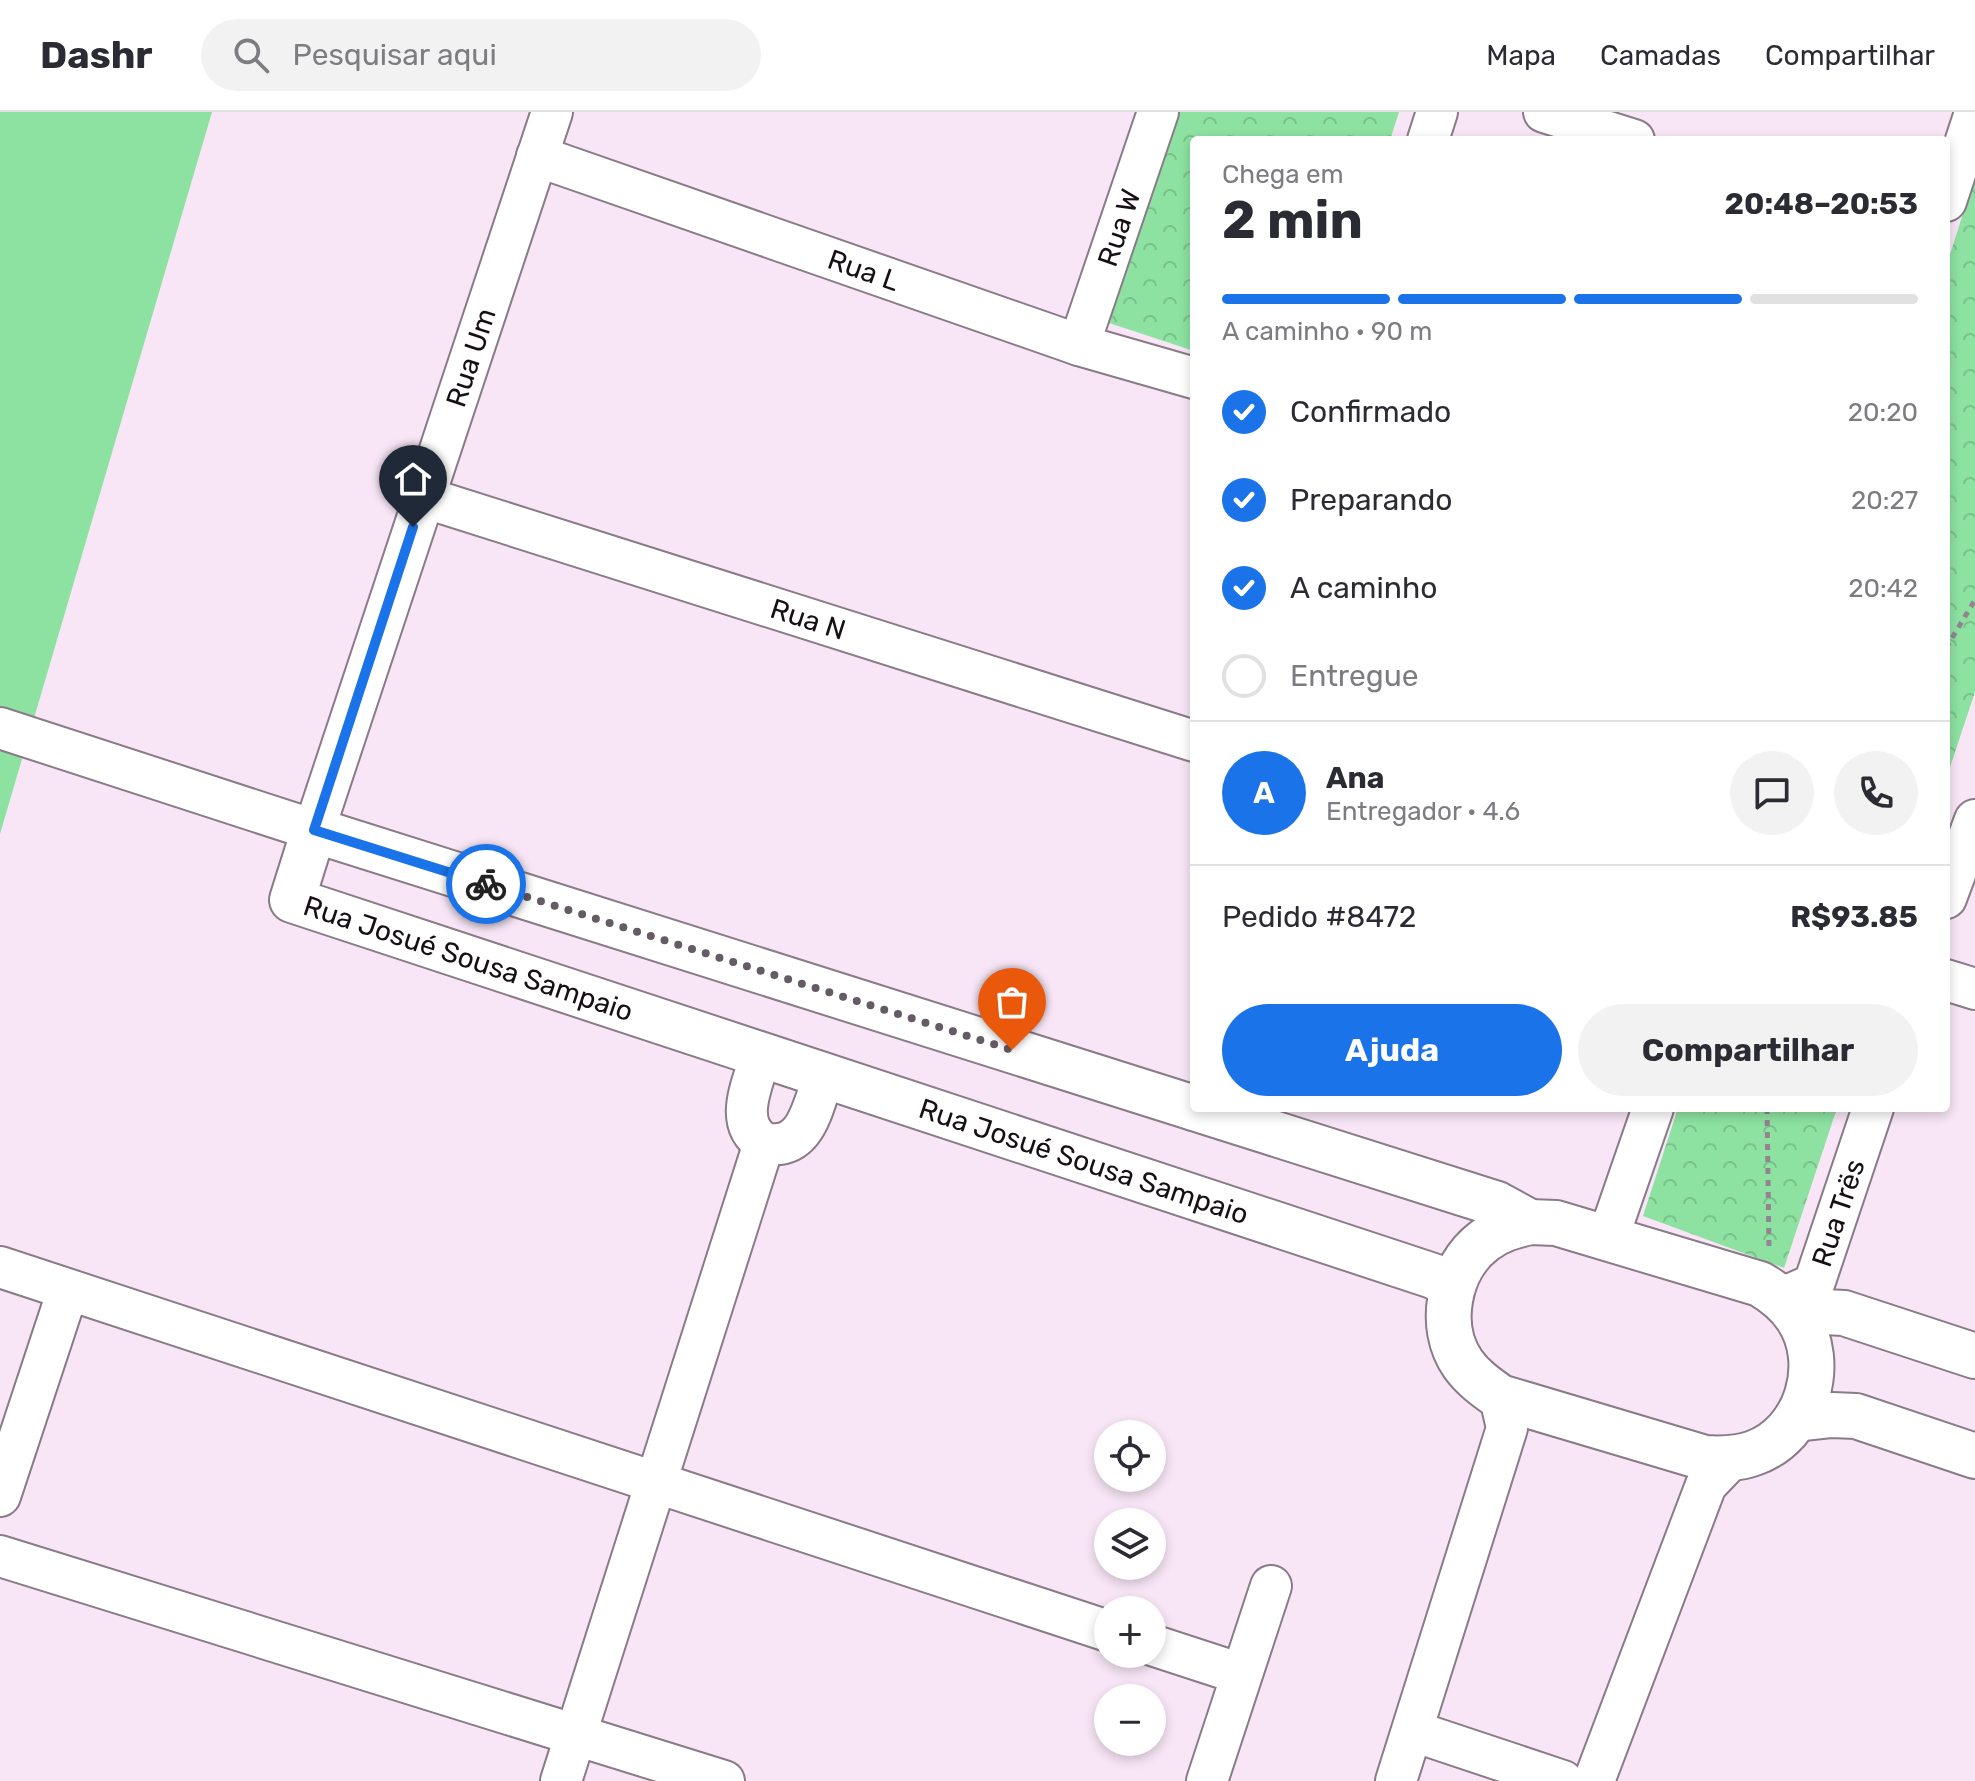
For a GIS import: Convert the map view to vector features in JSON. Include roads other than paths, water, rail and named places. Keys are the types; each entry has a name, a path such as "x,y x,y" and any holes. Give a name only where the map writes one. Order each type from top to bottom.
{"street":[{"name":"Rua Um","path":"314,830 552,112"},
{"name":"Rua W","path":"1079,345 1158,112"},
{"path":"1429,136 1437,112"},
{"path":"1544,112 1621,136"},
{"path":"1950,189 1975,113"},
{"name":"Rua L","path":"537,156 1079,345 1190,377"},
{"name":"Rua N","path":"423,497 1190,740"},
{"path":"0,728 1190,1107"},
{"path":"1950,887 1975,820"},
{"name":"Rua Josué Sousa Sampaio","path":"314,830 292,900 1419,1271 1452,1285"},
{"path":"1950,981 1975,989"},
{"path":"761,1055 745,1110 749,1130 764,1143 785,1144 801,1133 824,1076"},
{"path":"1207,1112 1497,1204 1530,1222"},
{"path":"1608,1238 1652,1112"},
{"name":"Rua Trës","path":"1781,1300 1814,1284 1872,1112"},
{"path":"561,1781 764,1143"},
{"path":"1781,1300 1809,1343 1812,1369 1808,1395 1796,1419 1779,1438 1756,1452 1731,1459 1705,1458 1500,1397 1479,1382 1462,1362 1451,1337 1448,1311 1452,1285 1464,1262 1482,1242 1504,1228 1530,1222 1556,1223 1608,1238 1781,1300 1824,1312 1844,1313 1975,1356"},
{"path":"0,1267 1094,1626"},
{"path":"0,1496 68,1290"},
{"path":"1396,1781 1507,1428 1500,1397"},
{"path":"1796,1419 1856,1416 1975,1456"},
{"path":"1594,1781 1706,1485 1731,1459"},
{"path":"0,1556 724,1781"},
{"path":"1207,1781 1271,1586"},
{"path":"1166,1650 1241,1674"},
{"path":"1413,1731 1563,1781"}]}
